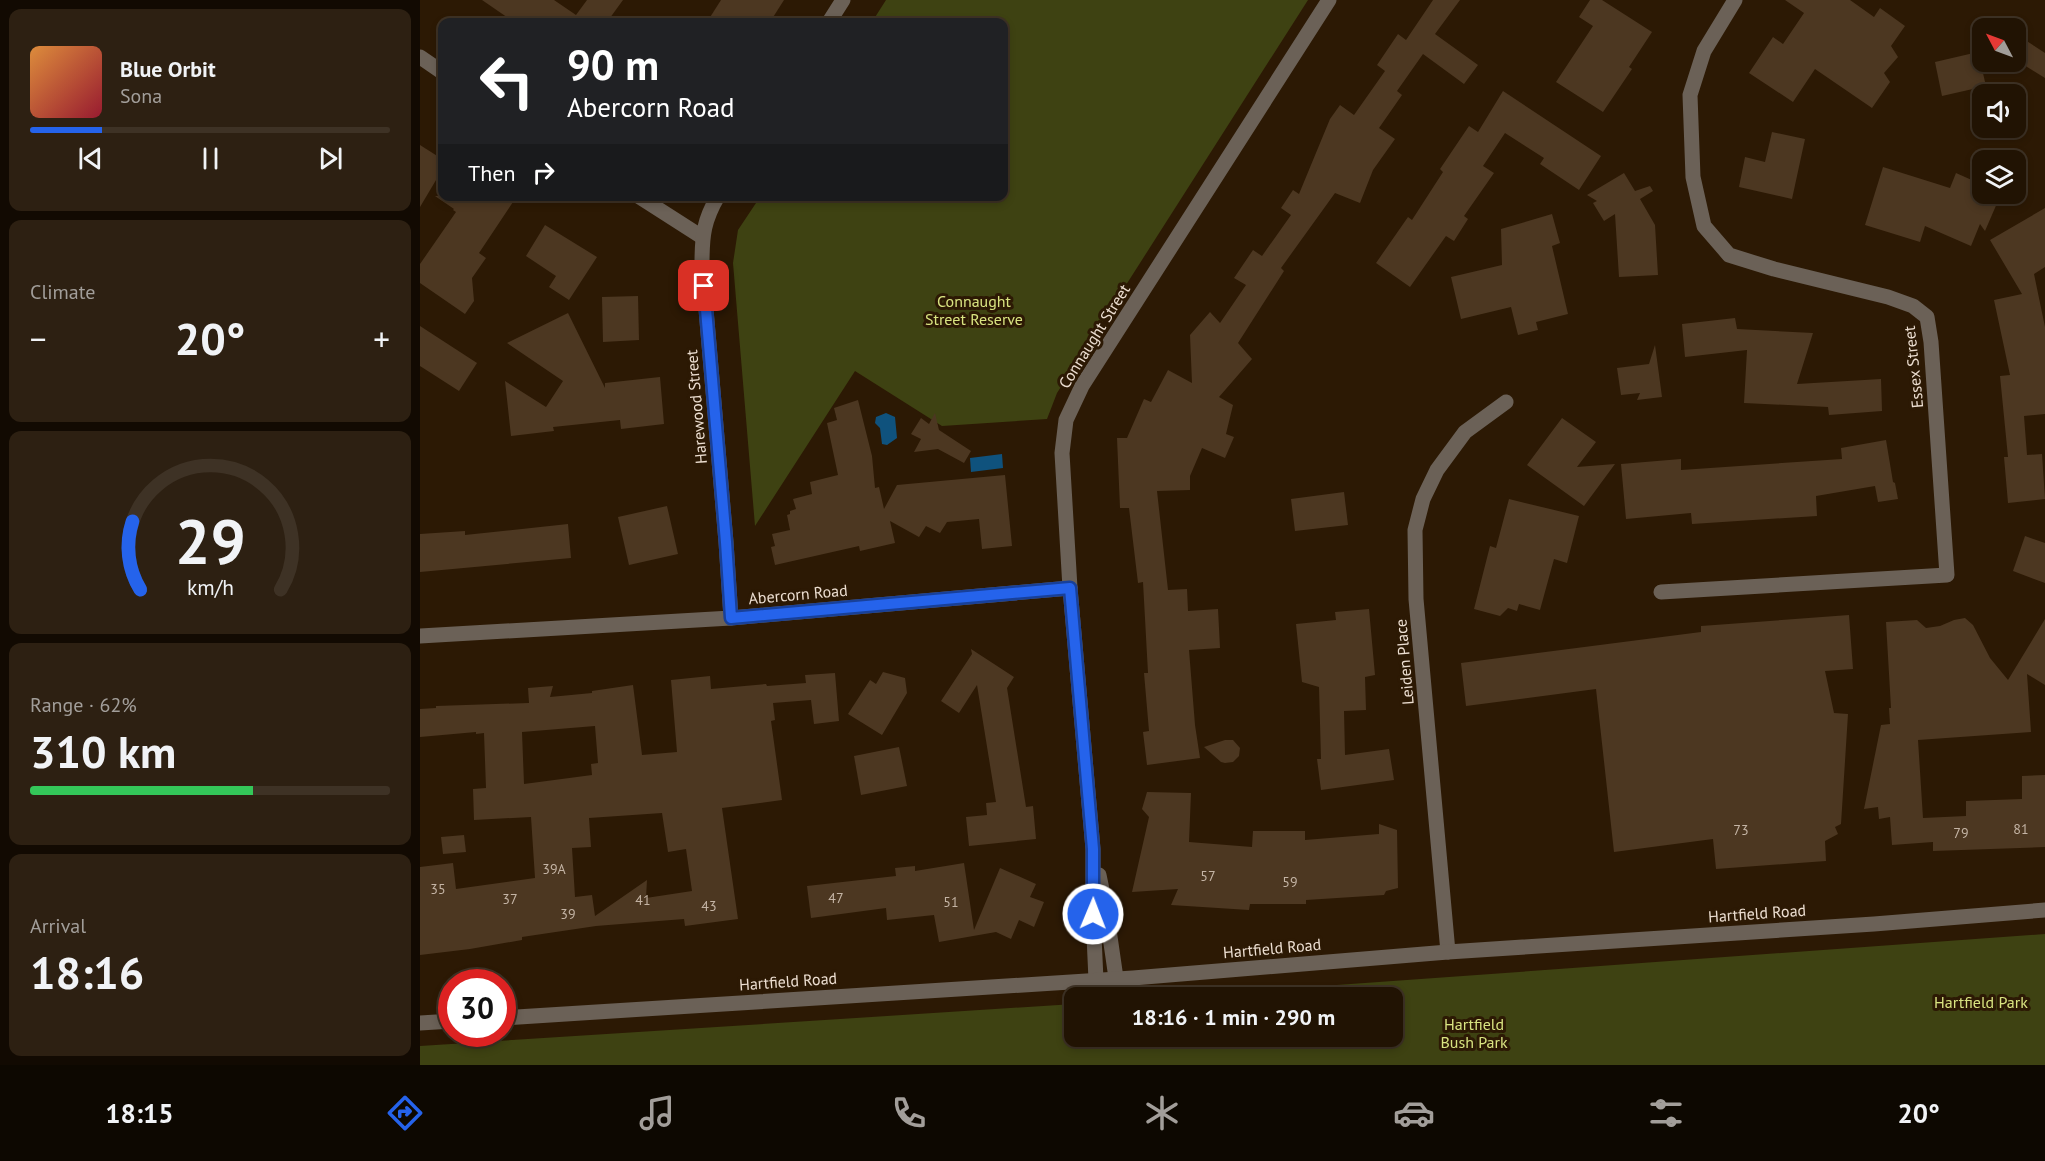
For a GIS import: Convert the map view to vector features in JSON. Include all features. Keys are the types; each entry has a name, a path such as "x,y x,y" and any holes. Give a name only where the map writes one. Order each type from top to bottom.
{"street":[{"path":"832,18 843,0"},
{"name":"Connaught Street","path":"1096,980 1093,849 1070,588 1062,453 1066,420 1082,386 1329,0"},
{"name":"Essex Street","path":"1661,592 1947,575 1931,342 1927,317 1913,306 1888,297 1774,269 1729,255 1704,226 1693,177 1690,95 1704,51 1735,0"},
{"path":"420,57 438,69"},
{"path":"646,201 702,237"},
{"name":"Harewood Street","path":"715,201 705,221 702,237 702,262 731,618"},
{"name":"Leiden Place","path":"1448,952 1416,599 1415,530 1422,499 1437,470 1465,432 1506,402"},
{"name":"Abercorn Road","path":"420,636 731,618 1070,588"},
{"name":"Connaught Street","path":"1093,849 1106,909 1116,978"},
{"name":"Hartfield Road","path":"516,1017 1096,980 1448,952 1874,924 2045,910"},
{"path":"420,1023 438,1022"}],"green space":[{"name":"Connaught Street Reserve","path":"886,0 1308,0 1057,393 1047,419 942,426 855,371 755,526 733,263 738,230 757,201 1008,201 1008,18 875,18"},
{"name":"Hartfield Park","path":"2045,934 2045,1065 420,1065 420,1046 516,1047 516,1040 1064,1005 1064,1047 1403,1047 1403,987 1310,987"}],"water":[{"path":"886,413 895,417 897,438 887,445 882,444 880,428 875,423 876,417"},
{"path":"1002,454 1003,468 971,472 970,458"}],"building":[{"path":"482,0 554,0 576,15 587,0 623,0 610,18 508,18"},
{"path":"721,0 784,0 773,18 710,18"},
{"path":"1433,0 1460,0 1435,34 1478,65 1464,84 1423,54 1397,91 1402,95 1379,128 1395,139 1373,170 1360,203 1335,193 1281,268 1284,271 1238,343 1252,359 1219,397 1233,405 1226,434 1234,437 1225,458 1202,448 1190,476 1190,490 1157,491 1168,590 1187,589 1188,611 1218,609 1220,648 1189,650 1200,758 1147,765 1143,732 1149,731 1144,673 1148,673 1143,582 1138,583 1129,508 1120,508 1117,438 1127,438 1144,399 1151,402 1168,370 1192,383 1190,335 1210,312 1220,323 1246,285 1234,278 1253,250 1262,256 1291,215 1281,208 1293,190 1299,194 1330,119 1340,105 1354,115 1385,71 1377,65 1398,34 1406,40"},
{"path":"1590,0 1602,0 1652,32 1629,67 1632,69 1603,112 1556,82 1593,26 1579,17"},
{"path":"1785,0 1850,0 1874,17 1880,8 1905,26 1891,46 1898,57 1884,73 1890,82 1872,108 1815,69 1793,102 1749,73 1773,37 1783,44 1804,13"},
{"path":"2026,41 2045,53 2045,78 2026,66"},
{"path":"1972,53 1972,72 1983,72 1986,84 1972,84 1972,89 1942,96 1935,62"},
{"path":"1503,91 1601,156 1579,190 1540,164 1544,158 1505,133 1483,166 1494,173 1464,216 1468,219 1454,241 1446,236 1410,287 1376,263 1408,217 1412,220 1443,172 1440,169 1469,126 1478,132"},
{"path":"1772,132 1805,139 1792,199 1739,187 1745,157 1765,162"},
{"path":"420,145 438,156 438,177 420,207"},
{"path":"1883,167 1950,188 1956,173 1972,180 1972,204 1997,204 1985,231 1980,224 1971,246 1925,226 1920,242 1865,225"},
{"path":"1624,173 1635,191 1650,186 1653,191 1640,199 1655,225 1658,275 1619,277 1615,214 1604,221 1593,203 1597,201 1587,195"},
{"path":"442,201 514,201 479,253 486,258 472,278 474,301 465,314 420,283 420,264 456,212"},
{"path":"2045,208 2045,267 2034,274 2045,327 2045,414 2024,416 2027,455 2042,454 2045,499 2008,503 2004,457 2008,457 2000,376 2010,375 1994,300 2022,294 1990,240"},
{"path":"1552,214 1560,243 1552,246 1568,314 1536,322 1538,330 1518,335 1511,307 1461,319 1451,277 1502,265 1501,229"},
{"path":"545,225 597,257 569,300 549,287 556,276 526,256"},
{"path":"638,296 639,340 603,342 602,297"},
{"path":"568,313 605,388 605,383 660,377 664,424 621,429 620,420 553,427 554,431 511,436 505,381 546,407 563,381 507,343"},
{"path":"1735,318 1737,329 1813,333 1797,384 1881,379 1882,411 1829,415 1828,407 1744,403 1747,350 1685,357 1682,324"},
{"path":"420,326 477,363 459,391 420,366"},
{"path":"1655,345 1662,397 1637,400 1640,393 1621,395 1617,368 1649,364"},
{"path":"858,400 872,456 875,488 879,487 884,509 897,485 1005,475 1012,546 982,549 979,519 947,522 940,533 926,526 919,537 890,521 895,543 860,551 859,546 775,565 771,547 775,546 772,534 790,530 787,515 796,509 793,499 812,494 810,482 838,475 827,423 837,420 834,408"},
{"path":"935,413 939,430 971,451 964,463 938,449 914,452 921,439 911,434 921,418 929,424"},
{"path":"1562,418 1596,442 1577,467 1615,464 1584,506 1527,465"},
{"path":"1886,440 1898,499 1878,502 1875,486 1816,496 1817,516 1692,524 1691,513 1626,519 1621,464 1681,459 1681,470 1842,459 1841,448"},
{"path":"1344,492 1348,525 1295,531 1291,499"},
{"path":"1509,499 1579,516 1567,563 1554,559 1540,610 1519,604 1517,611 1508,608 1500,616 1474,609 1490,546 1496,548"},
{"path":"667,506 678,554 629,565 618,517"},
{"path":"568,524 571,558 420,572 420,534 465,531 465,535"},
{"path":"2025,536 2045,543 2045,583 2013,571"},
{"path":"1369,609 1375,675 1365,677 1366,710 1344,711 1345,755 1389,749 1394,780 1321,790 1317,759 1321,759 1319,687 1302,682 1296,624 1336,620 1335,612"},
{"path":"1849,615 1853,669 1825,671 1834,713 1848,714 1841,824 1835,827 1838,834 1825,841 1826,861 1716,869 1713,839 1614,852 1596,689 1466,706 1461,663 1701,632 1701,626"},
{"path":"1965,618 1973,625 1990,658 2008,680 2045,619 2045,685 2027,674 2031,732 1918,740 1923,818 1966,816 1966,801 2022,799 2022,776 2045,775 2045,847 1933,851 1933,842 1892,845 1890,817 1879,819 1878,807 1864,809 1881,725 1890,724 1886,622 1917,620 1926,628"},
{"path":"971,649 1014,677 1007,688 1026,807 1033,806 1036,839 969,846 966,817 987,815 986,803 996,802 977,685 959,713 941,701 972,654"},
{"path":"883,672 905,678 907,693 882,735 848,714 870,680 876,684"},
{"path":"835,673 839,721 814,724 811,700 773,703 775,720 771,721 782,800 722,808 738,919 685,926 684,919 596,926 522,937 522,940 470,949 420,955 420,867 453,863 456,889 535,878 531,817 474,820 473,789 486,788 484,733 420,737 420,709 436,708 436,706 529,703 528,688 553,686 550,697 592,693 592,691 633,685 642,755 677,752 671,680 710,676 711,689 806,683 805,675","holes":["595,726 598,763 591,764 592,775 524,784 522,732","662,813 668,852 686,849 692,891 646,898 647,880 595,916 592,895 575,897 572,848 591,847 589,818"]},
{"path":"1225,740 1233,740 1240,748 1239,756 1233,762 1221,762 1204,747"},
{"path":"899,747 907,786 861,795 854,756"},
{"path":"1147,792 1191,793 1189,842 1252,847 1253,831 1305,831 1305,840 1379,834 1379,824 1397,830 1398,888 1386,891 1384,895 1306,900 1306,904 1250,904 1249,910 1171,905 1178,889 1132,892 1149,817 1142,809"},
{"path":"464,835 466,852 443,854 441,837"},
{"path":"964,863 974,930 1000,868 1036,884 1030,897 1044,902 1034,927 1019,920 1011,939 996,932 939,942 934,915 887,920 886,908 811,918 807,886 896,876 895,868 915,866 915,871"}],"route":[{"path":"704,286 731,618 1070,588 1093,849 1093,914"}],"park label":[{"name":"Hartfield Bush Park","path":"1474,1033"}]}
